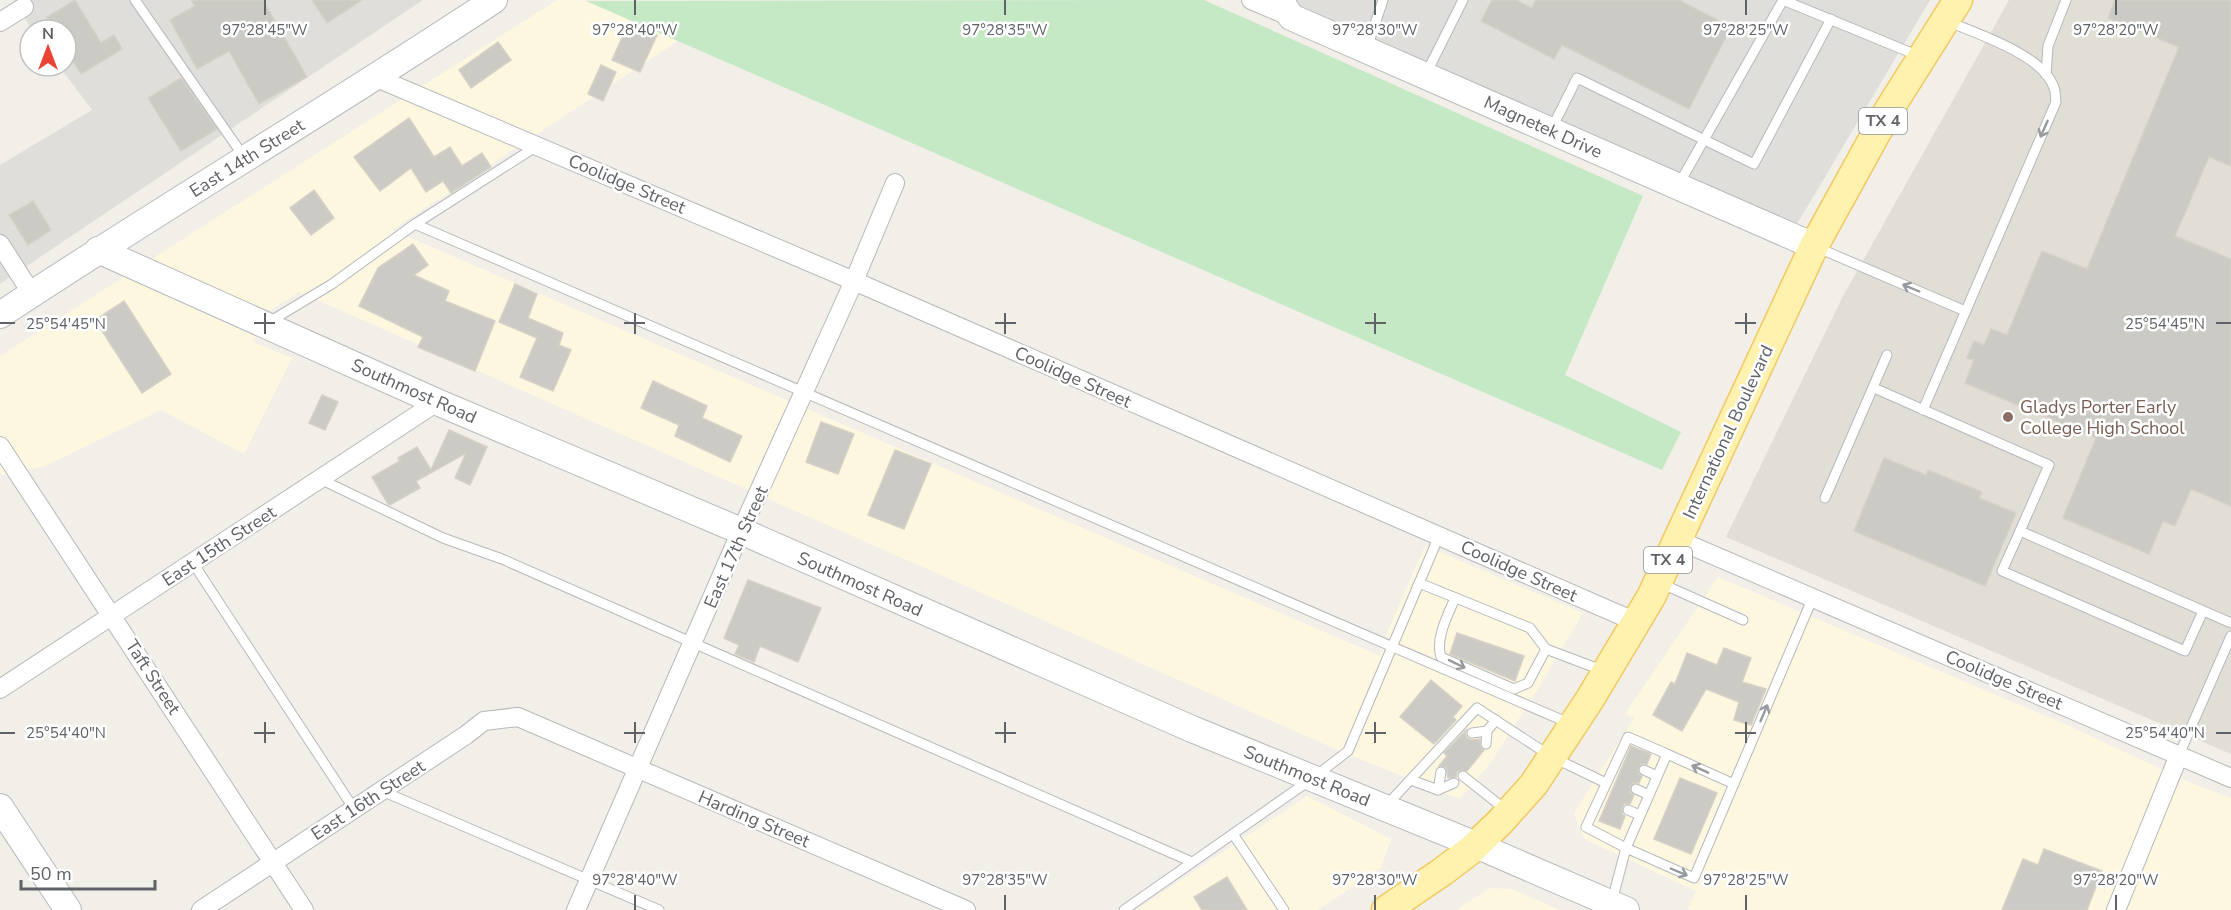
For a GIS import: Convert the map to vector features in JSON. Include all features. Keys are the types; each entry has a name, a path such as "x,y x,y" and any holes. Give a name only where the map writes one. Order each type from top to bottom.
{"main road":[{"name":"International Boulevard","path":"1386,910 1442,872 1476,845 1509,812 1534,784 1606,672 1658,582 1814,246 1890,108 1951,10"}],"street":[{"name":"East 14th Street","path":"0,315 98,250 377,78 494,0"},
{"path":"1251,0 1286,9"},
{"path":"0,22 29,4"},
{"name":"Magnetek Drive","path":"1286,9 1366,50 1814,246"},
{"name":"Coolidge Street","path":"377,78 854,281 1636,622"},
{"name":"East 17th Street","path":"576,910 741,531 805,393 895,183"},
{"path":"0,244 32,294"},
{"name":"Southmost Road","path":"98,250 437,402 741,531 1192,729 1476,845 1619,907"},
{"name":"East 15th Street","path":"0,689 437,402"},
{"name":"Taft Street","path":"0,446 304,910"},
{"name":"Coolidge Street","path":"1678,540 2231,777"},
{"name":"East 16th Street","path":"201,910 484,721 518,717 541,728"},
{"name":"Harding Street","path":"541,728 966,910"},
{"path":"2116,910 2178,755"},
{"path":"0,807 68,910"}],"lane":[{"path":"135,0 245,159"},
{"path":"1366,50 1383,0"},
{"path":"1425,76 1463,0"},
{"path":"1678,186 1706,140 1782,0 1922,57"},
{"path":"2046,75 2048,46 2066,0"},
{"path":"1923,410 2056,102 2054,87 2046,75 2022,54 1951,10"},
{"path":"1551,131 1577,78 1754,165 1832,19"},
{"path":"264,325 332,284 415,224 537,146"},
{"path":"415,224 1392,647 1512,693"},
{"path":"1814,246 1965,311"},
{"path":"1825,498 1887,356"},
{"path":"1874,388 2049,465 2002,571 2185,651 2202,611"},
{"path":"320,479 443,538 501,560 1192,862"},
{"path":"2020,531 2231,623"},
{"path":"1124,910 1348,751 1438,536"},
{"path":"193,563 354,809"},
{"path":"1658,582 1743,620"},
{"path":"1419,583 1530,628 1546,649 1606,672"},
{"path":"1734,784 1628,737 1603,800 1586,827 1626,848 1694,878 1734,784 1813,597"},
{"path":"1455,598 1439,641 1442,657 1573,724"},
{"path":"2178,755 2231,636"},
{"path":"1512,693 1528,683 1546,649"},
{"path":"1384,807 1478,708 1552,757 1610,780"},
{"path":"1486,744 1487,731 1496,720"},
{"path":"1472,733 1487,731"},
{"path":"1619,907 1626,848 1667,754"},
{"path":"1644,770 1657,776"},
{"path":"1438,790 1441,772"},
{"path":"1463,776 1509,812"},
{"path":"1411,780 1438,790 1454,783"},
{"path":"1636,789 1649,795"},
{"path":"382,790 659,910"},
{"path":"1628,810 1640,815"},
{"path":"1233,834 1284,910"}],"shaded area":[{"path":"14,0 423,0 0,284 0,165 92,110 68,78 78,78 78,18 25,18"},
{"path":"557,0 584,0 678,41 392,230 1380,656 1386,635 1425,546 1583,613 1492,761 1460,799 1340,751 299,292 269,311 253,342 292,358 244,454 161,410 45,466 2,475 0,473 0,356"},
{"path":"1272,0 1930,0 1797,224"},
{"name":"Gladys Porter Early College High School","path":"2009,0 2231,0 2231,754 1726,537 1842,298"},
{"path":"1718,577 2067,725 2189,782 2231,798 2231,910 1693,910 1688,908 1696,891 1584,839 1574,813 1634,718 1625,714"},
{"path":"1307,796 1391,839 1381,868 1318,910 1136,910"},
{"path":"1490,888 1512,889 1560,910 1456,910"}],"green space":[{"path":"1204,0 1643,196 1565,375 1681,432 1662,470 586,1"}],"building":[{"path":"75,0 101,43 114,35 122,49 81,74 78,69 78,18 47,17"},
{"path":"191,0 263,0 307,77 259,104 229,51 197,69 170,20 195,6"},
{"path":"312,0 362,0 327,23"},
{"path":"1492,0 1516,0 1532,8 1536,0 1679,0 1731,27 1689,109 1562,45 1554,59 1481,21"},
{"path":"2115,0 2231,0 2231,166 2209,157 2175,236 2231,259 2231,506 2191,489 2175,526 2163,521 2149,554 2063,518 2096,438 1965,383 1974,360 1967,358 1974,341 1984,345 1991,329 2007,335 2042,251 2087,269 2179,47 2108,18"},
{"path":"629,22 657,35 640,72 612,60"},
{"path":"498,42 511,60 471,88 459,70"},
{"path":"601,65 616,72 603,101 588,94"},
{"path":"181,78 217,129 181,151 148,98"},
{"path":"409,118 434,157 450,147 462,166 482,153 491,167 451,193 443,181 426,192 411,168 380,191 354,157"},
{"path":"314,190 334,218 311,235 290,208"},
{"path":"33,201 51,230 28,245 9,215"},
{"path":"413,244 428,265 414,275 449,291 445,301 495,321 475,371 418,347 423,337 359,306 378,268"},
{"path":"515,284 537,294 528,318 563,333 559,345 571,350 553,391 520,377 537,338 499,322"},
{"path":"124,301 171,374 142,393 95,320"},
{"path":"653,381 707,406 702,418 742,436 730,462 675,436 679,425 641,408"},
{"path":"322,395 338,402 325,430 309,423"},
{"path":"821,422 854,434 838,474 806,462"},
{"path":"449,430 487,447 470,485 455,478 466,453 416,481 420,488 388,504 372,477 400,461 398,458 417,447 431,470"},
{"path":"895,450 931,464 904,529 868,515"},
{"path":"1884,458 1926,475 1928,470 1982,492 1979,498 2016,513 1985,586 1854,531"},
{"path":"748,580 821,608 798,662 760,646 754,662 735,654 739,645 724,638"},
{"path":"1457,633 1524,656 1515,681 1450,654"},
{"path":"1724,648 1751,658 1742,682 1766,689 1751,725 1734,720 1739,702 1706,689 1682,731 1653,715 1671,682 1675,684 1687,653 1717,665"},
{"path":"1431,680 1462,706 1453,717 1456,720 1434,744 1400,717"},
{"path":"1467,729 1465,733 1467,738 1480,739 1480,746 1484,750 1467,771 1461,770 1457,772 1456,777 1448,778 1446,767 1439,766 1447,756 1444,753"},
{"path":"1631,746 1651,754 1647,764 1641,764 1638,768 1638,773 1642,776 1639,783 1633,783 1630,787 1630,792 1634,795 1630,804 1624,804 1622,808 1622,814 1625,816 1620,829 1599,821"},
{"path":"1680,778 1717,793 1691,854 1654,839"},
{"path":"2044,849 2102,871 2087,910 2002,910 2023,859 2038,865"},
{"path":"1227,877 1247,910 1202,910 1194,897"}],"place":[{"name":"Gladys Porter Early College High School","path":"2008,417"}]}
